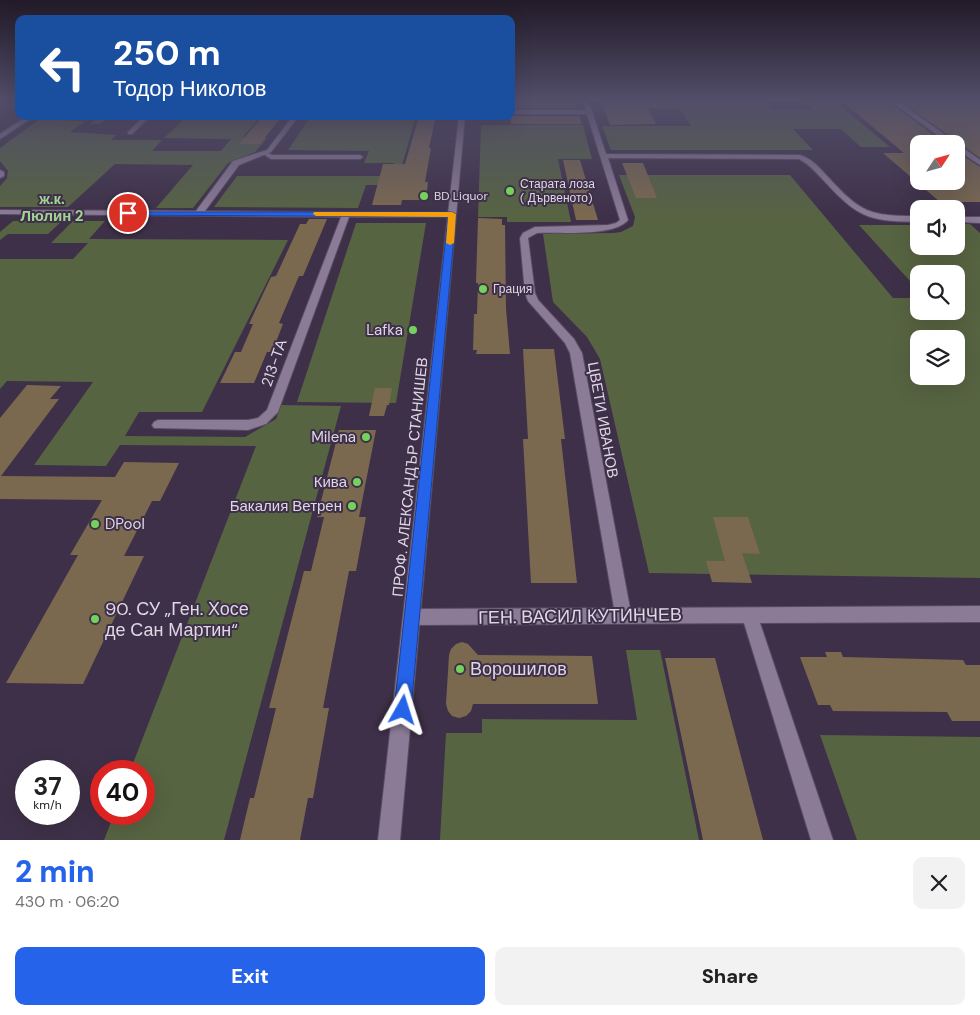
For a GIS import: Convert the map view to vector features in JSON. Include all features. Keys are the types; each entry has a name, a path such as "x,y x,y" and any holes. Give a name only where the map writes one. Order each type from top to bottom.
{"street":[{"path":"199,213 236,163 265,153 272,148 279,138"},
{"name":"ПРОФ. АЛЕКСАНДЪР СТАНИШЕВ","path":"390,840 460,138"},
{"name":"ЦВЕТИ ИВАНОВ","path":"597,138 624,217 622,223 609,228 542,228 530,232 524,238 530,293 533,301 570,341 576,353 623,615"},
{"path":"965,152 980,163"},
{"path":"603,156 800,157 811,162 859,212 883,219 910,219"},
{"path":"0,212 452,214"},
{"name":"213-ТА","path":"158,425 248,424 262,420 272,412 346,214"},
{"path":"965,220 980,220"},
{"path":"749,614 822,840"},
{"name":"ГЕН. ВАСИЛ КУТИНЧЕВ","path":"412,617 980,614"}],"lane":[{"path":"265,153 271,157 360,157"}],"green space":[{"path":"13,138 113,138 111,140 162,140 152,151 221,151 231,139 177,138 267,138 255,152 228,163 193,208 156,208 193,165 115,164 68,207 0,207 0,186 7,178 8,171 0,161 0,148"},
{"path":"296,138 410,138 399,176 378,185 366,185 358,208 214,207 237,176 390,176 394,163 364,163 369,151 288,150"},
{"path":"481,138 586,138 592,159 558,159 571,222 507,222 507,217 478,217"},
{"path":"607,138 802,138 813,150 611,150"},
{"path":"851,138 879,138 890,147 861,147"},
{"path":"619,175 790,175 893,298 910,298 910,320 965,320 965,265 910,265 910,281 859,225 910,225 910,255 965,255 965,224 970,224 980,233 980,578 649,573 600,359 587,337 553,302 543,234 613,233 621,232 633,226 635,217"},
{"path":"13,221 62,221 48,234 8,234 0,240 0,232"},
{"path":"73,221 105,221 89,239 288,240 202,412 139,412 125,436 245,437 276,419 281,405 341,406 224,840 104,840 110,825 155,825 155,760 134,760 256,446 120,445 106,466 34,465 93,382 7,381 0,389 0,259 73,259 88,243 51,243"},
{"path":"356,223 426,223 396,403 297,402"},
{"path":"626,650 660,650 699,840 440,840 446,733 482,733 482,719 637,720"},
{"path":"820,735 980,737 980,840 857,840"}],"building":[{"path":"244,138 265,138 260,144 239,144"},
{"path":"413,138 431,138 425,182 428,182 426,200 402,200 401,205 372,205 383,164 405,164"},
{"path":"886,138 910,138 910,176 883,153 904,153"},
{"path":"965,138 980,138 980,158 965,147"},
{"path":"965,157 980,167 980,202 938,200 926,190 965,190"},
{"path":"563,160 580,160 598,220 576,220"},
{"path":"622,163 643,163 657,198 636,198"},
{"path":"478,218 502,219 502,225 505,225 506,309 510,354 476,354 477,350 473,350 474,314 477,314"},
{"path":"309,219 327,219 303,276 299,276 279,323 283,324 272,352 267,352 254,383 220,383 235,352 241,352 253,324 249,324 271,277 276,276 300,224 306,224"},
{"path":"523,349 554,349 565,439 561,439 577,583 531,583 523,439 528,439"},
{"path":"27,385 61,386 50,399 59,399 1,476 115,477 124,462 179,463 160,501 152,501 124,556 144,556 83,684 6,683 78,555 70,555 102,500 0,499 0,418"},
{"path":"375,388 392,388 389,405 387,405 384,416 369,416"},
{"path":"339,430 376,430 359,517 366,517 356,571 349,571 323,708 329,708 313,798 308,798 300,840 240,840 250,798 254,798 276,708 269,708 304,571 311,571 324,517 317,517"},
{"path":"713,517 748,517 760,554 742,553 752,583 712,582 706,561 725,561"},
{"path":"462,642 468,644 478,655 592,656 598,704 473,704 471,711 466,716 459,718 452,716 446,704 449,655 451,649 456,644"},
{"path":"825,652 841,652 843,657 963,660 966,665 980,665 980,721 952,721 947,712 833,711 830,705 818,705 800,657 827,657"},
{"path":"665,658 715,658 763,840 703,840"}],"slow traffic":[{"path":"316,214 452,214 450,243"}],"place":[{"name":"Старата лоза ( Дървеното)","path":"510,191"},
{"name":"BD Liquor","path":"424,196"},
{"name":"Грация","path":"483,289"},
{"name":"Lafka","path":"413,330"},
{"name":"Milena","path":"366,437"},
{"name":"Кива","path":"357,482"},
{"name":"Бакалия Ветрен","path":"352,506"},
{"name":"DPool","path":"95,524"},
{"name":"90. СУ „Ген. Хосе де Сан Мартин“","path":"95,619"},
{"name":"Ворошилов","path":"460,669"}],"district":[{"name":"ж.к. Люлин 2","path":"52,208"}],"route":[{"path":"128,213 452,214 403,710"}]}
